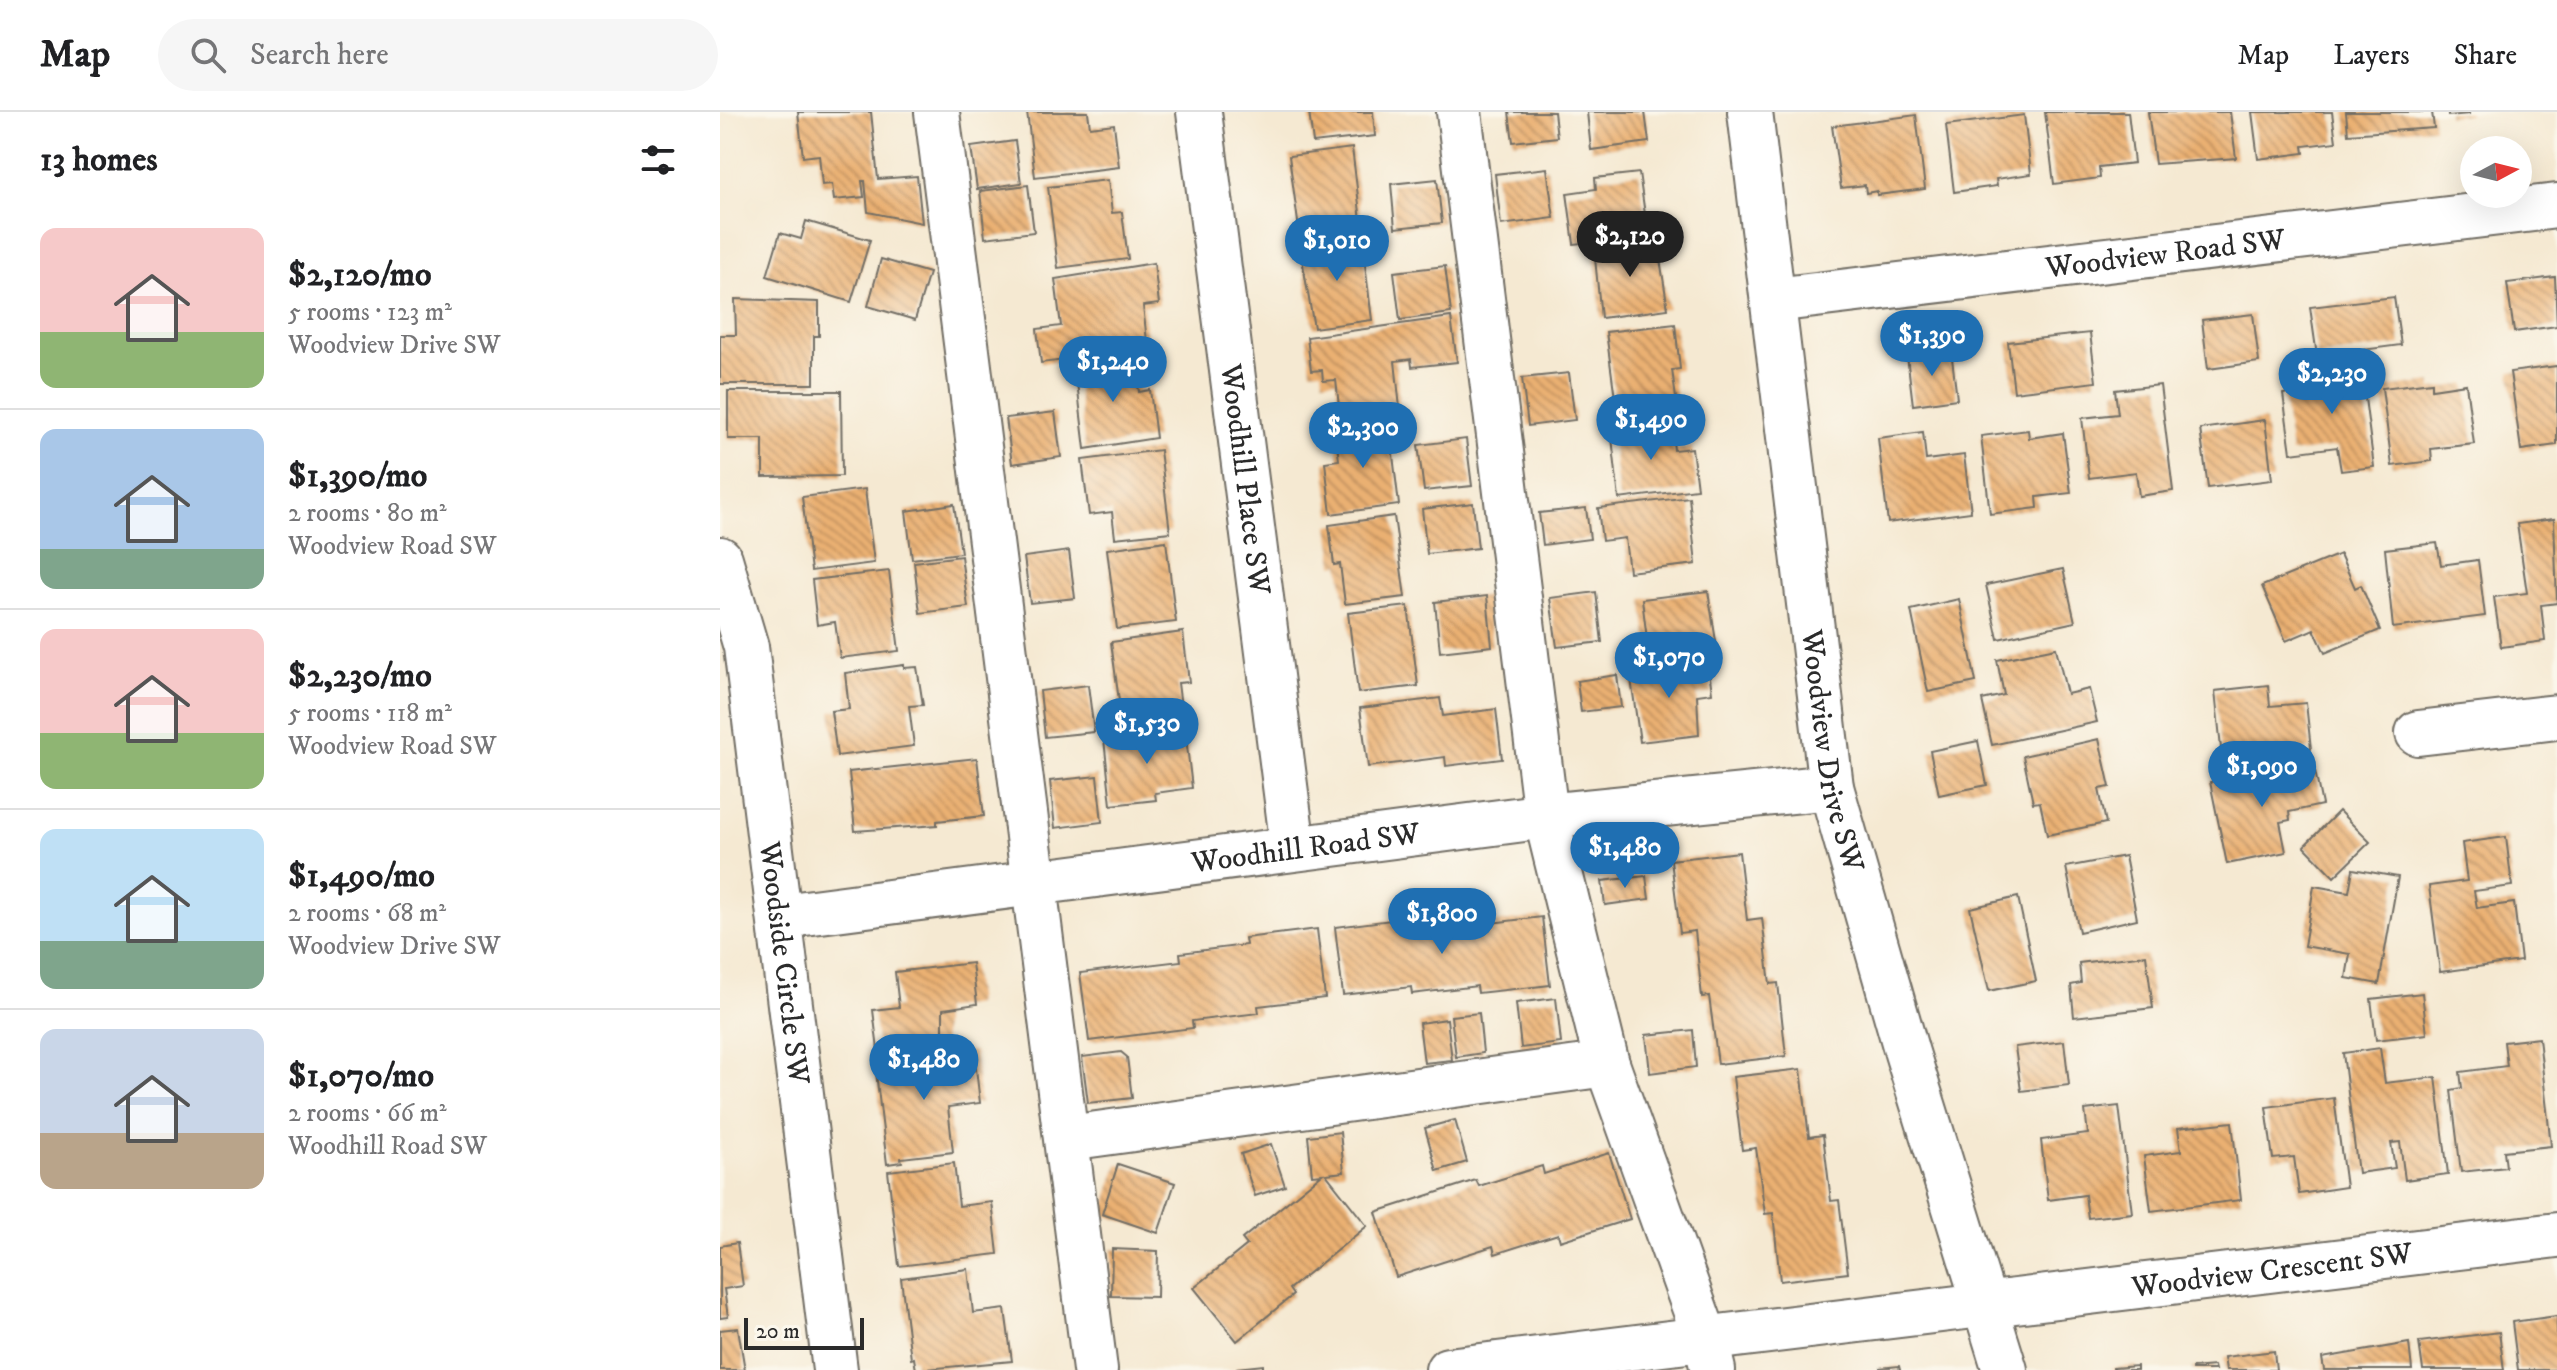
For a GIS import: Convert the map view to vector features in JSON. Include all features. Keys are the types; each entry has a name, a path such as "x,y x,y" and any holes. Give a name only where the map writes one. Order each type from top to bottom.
{"street":[{"path":"937,112 1095,1370"},
{"name":"Woodhill Place SW","path":"1199,112 1293,848"},
{"path":"1459,112 1546,816 1607,1064 1709,1354"},
{"name":"Woodview Drive SW","path":"1750,112 1831,787 1907,1053 2005,1370"},
{"name":"Woodview Road SW","path":"1774,300 2557,206"},
{"name":"Woodside Circle SW","path":"720,559 746,647 782,916 835,1370"},
{"path":"2418,733 2557,717"},
{"name":"Woodhill Road SW","path":"782,916 1546,816 1831,787"},
{"path":"1068,1138 1607,1064"},
{"name":"Woodview Crescent SW","path":"1448,1370 1709,1354 1985,1305 2557,1235"}],"building":[{"path":"798,112 871,112 878,179 917,176 922,223 868,212 865,181 862,181 864,197 834,200 832,184 822,185 819,155 803,157"},
{"path":"1027,112 1088,112 1090,127 1114,124 1119,167 1035,177"},
{"path":"1309,112 1373,112 1375,136 1313,143"},
{"path":"1509,112 1554,112 1557,137 1513,142"},
{"path":"1587,112 1645,112 1649,142 1591,150"},
{"path":"2045,112 2128,112 2134,163 2099,167 2100,178 2054,184"},
{"path":"2148,112 2230,112 2236,158 2155,164"},
{"path":"2252,112 2332,112 2336,142 2303,146 2304,153 2258,159"},
{"path":"2346,112 2432,112 2434,128 2348,134"},
{"path":"2448,112 2469,112 2469,114 2448,116"},
{"path":"1916,115 1925,189 1877,195 1877,191 1866,193 1865,185 1841,188 1832,126"},
{"path":"2024,115 2031,174 1996,179 1997,186 1954,192 1946,125"},
{"path":"1015,141 1021,183 977,189 971,147"},
{"path":"1352,148 1362,229 1300,237 1289,156"},
{"path":"1547,168 1554,218 1501,225 1495,174"},
{"path":"1639,173 1648,235 1574,244 1567,193 1596,189 1595,178"},
{"path":"1437,179 1442,223 1395,228 1391,184"},
{"path":"1108,180 1112,213 1122,212 1128,259 1058,268 1048,187"},
{"path":"1028,185 1034,232 985,238 980,191"},
{"path":"806,221 870,240 851,302 767,276 780,233 801,239"},
{"path":"1362,240 1372,320 1314,328 1300,247"},
{"path":"1657,240 1668,309 1601,318 1594,248"},
{"path":"881,259 929,273 915,320 868,306"},
{"path":"1154,263 1159,304 1143,306 1148,350 1041,363 1037,329 1061,326 1055,279"},
{"path":"1445,266 1451,313 1400,320 1394,272"},
{"path":"2555,277 2557,326 2514,332 2507,283"},
{"path":"2394,297 2401,345 2317,356 2310,307"},
{"path":"735,299 819,302 819,336 814,336 814,384 720,384 720,335 736,335"},
{"path":"2253,314 2259,362 2208,369 2202,320"},
{"path":"1451,317 1457,362 1412,367 1411,359 1395,361 1400,408 1340,415 1336,380 1323,381 1322,370 1311,371 1307,337"},
{"path":"1675,324 1680,369 1672,370 1677,405 1617,413 1606,332"},
{"path":"2090,333 2096,382 2014,392 2008,342"},
{"path":"1951,350 1957,399 1913,405 1907,356"},
{"path":"1134,358 1139,392 1150,390 1156,438 1085,449 1075,366"},
{"path":"2360,360 2374,467 2341,471 2337,447 2291,453 2283,394 2319,389 2316,366"},
{"path":"2557,366 2557,445 2521,450 2510,372"},
{"path":"1569,373 1575,420 1528,426 1522,378"},
{"path":"2432,382 2432,389 2466,384 2474,444 2431,449 2432,461 2392,466 2382,388"},
{"path":"2160,385 2173,491 2139,496 2136,472 2089,478 2082,418 2118,414 2115,390"},
{"path":"728,391 841,391 842,476 763,477 763,439 728,439"},
{"path":"1055,412 1061,457 1012,464 1006,418"},
{"path":"2265,420 2272,480 2208,488 2200,429"},
{"path":"1389,422 1399,505 1331,514 1325,462 1339,460 1335,429"},
{"path":"1671,422 1674,450 1692,448 1697,489 1619,499 1611,429"},
{"path":"2028,430 2029,438 2063,433 2071,493 2037,497 2038,508 1990,514 1981,436"},
{"path":"1923,432 1926,460 1964,455 1971,512 1888,523 1878,438"},
{"path":"1466,439 1472,486 1424,491 1418,445"},
{"path":"1160,450 1170,532 1115,538 1112,512 1089,515 1082,460"},
{"path":"865,489 874,563 811,571 802,497"},
{"path":"1689,497 1696,564 1629,572 1625,538 1602,541 1598,508"},
{"path":"1473,503 1478,548 1427,554 1422,509"},
{"path":"954,504 961,553 912,559 906,511"},
{"path":"1586,508 1590,539 1543,545 1539,513"},
{"path":"1394,516 1405,597 1345,604 1340,564 1334,565 1329,525"},
{"path":"2554,519 2557,603 2541,605 2545,641 2501,647 2494,597 2527,593 2517,524"},
{"path":"1166,541 1176,622 1117,629 1107,549"},
{"path":"2437,543 2441,565 2478,560 2485,616 2393,628 2385,549"},
{"path":"1069,551 1075,598 1030,603 1024,557"},
{"path":"2340,554 2355,588 2361,585 2380,630 2325,653 2314,629 2286,641 2262,586"},
{"path":"961,556 968,607 920,613 914,562"},
{"path":"2063,569 2075,622 1998,639 1986,585"},
{"path":"889,571 899,651 840,658 835,622 817,625 812,580"},
{"path":"1708,591 1718,654 1650,663 1642,599"},
{"path":"1596,592 1602,642 1557,647 1550,598"},
{"path":"1487,596 1492,646 1440,652 1435,602"},
{"path":"1959,599 1976,682 1928,692 1911,610"},
{"path":"1408,606 1418,686 1358,693 1348,613"},
{"path":"1183,632 1189,682 1178,683 1182,715 1122,723 1111,642"},
{"path":"2056,648 2067,694 2089,689 2097,722 1992,745 1982,700 2004,695 1997,660"},
{"path":"1708,662 1712,693 1697,695 1699,735 1640,742 1630,672"},
{"path":"904,665 904,668 917,667 923,705 909,706 914,746 837,756 831,711 849,709 845,673"},
{"path":"1617,675 1621,707 1581,712 1577,681"},
{"path":"1088,685 1094,732 1045,737 1040,691"},
{"path":"2268,685 2270,706 2306,703 2311,749 2222,758 2215,691"},
{"path":"1440,698 1443,716 1496,709 1502,759 1446,766 1445,757 1368,767 1360,708"},
{"path":"1185,729 1192,788 1155,793 1156,800 1111,805 1104,739"},
{"path":"2099,739 2110,787 2099,789 2106,823 2047,835 2040,802 2033,803 2023,756"},
{"path":"1978,741 1987,785 1939,795 1930,751"},
{"path":"977,758 984,816 937,821 937,825 855,831 849,772"},
{"path":"2313,761 2322,805 2289,812 2290,820 2280,822 2286,852 2227,864 2210,782"},
{"path":"1097,776 1102,822 1055,828 1050,781"},
{"path":"2339,811 2370,842 2334,877 2304,846"},
{"path":"2506,837 2512,886 2474,891 2477,908 2514,903 2521,961 2440,972 2429,886 2467,881 2462,843"},
{"path":"1739,852 1747,920 1762,918 1770,984 1778,983 1786,1056 1718,1064 1709,996 1702,997 1695,931 1680,933 1671,860"},
{"path":"2125,856 2137,919 2079,932 2066,867"},
{"path":"2353,869 2398,877 2379,984 2346,978 2350,954 2304,946 2314,886 2349,892"},
{"path":"1646,876 1649,899 1605,905 1602,881"},
{"path":"2018,897 2036,981 1989,991 1970,908"},
{"path":"1542,917 1550,985 1478,993 1477,986 1412,994 1411,987 1343,995 1335,927 1407,918 1408,925 1473,918 1474,925"},
{"path":"1317,929 1325,998 1258,1006 1259,1013 1192,1021 1193,1028 1089,1041 1080,973 1181,961 1180,953 1246,945 1245,938"},
{"path":"2146,955 2153,1008 2074,1017 2071,985 2081,983 2079,963"},
{"path":"972,963 977,1004 943,1009 943,1042 878,1050 873,1010 899,1007 895,972"},
{"path":"2422,993 2427,1034 2376,1040 2371,999"},
{"path":"1556,998 1561,1043 1521,1048 1516,1003"},
{"path":"1479,1013 1483,1053 1456,1057 1451,1016"},
{"path":"1447,1019 1452,1060 1424,1063 1419,1023"},
{"path":"1693,1030 1696,1067 1650,1073 1646,1035"},
{"path":"2539,1038 2551,1146 2504,1151 2506,1167 2461,1172 2451,1090 2462,1088 2460,1072 2507,1066 2504,1042"},
{"path":"2064,1041 2069,1085 2021,1091 2015,1047"},
{"path":"2380,1048 2385,1083 2436,1077 2448,1174 2405,1180 2400,1142 2391,1143 2395,1168 2358,1173 2343,1053"},
{"path":"974,1051 980,1103 948,1107 953,1152 901,1158 902,1162 887,1164 875,1064"},
{"path":"1121,1052 1127,1057 1132,1098 1088,1103 1082,1057"},
{"path":"1801,1069 1809,1137 1823,1135 1831,1201 1839,1200 1848,1273 1780,1281 1773,1213 1765,1214 1756,1148 1742,1150 1733,1077"},
{"path":"2334,1098 2346,1187 2299,1194 2294,1157 2273,1159 2266,1107"},
{"path":"2119,1106 2132,1213 2088,1218 2085,1195 2048,1200 2041,1140 2088,1134 2085,1110"},
{"path":"1455,1120 1467,1162 1437,1171 1425,1128"},
{"path":"2232,1122 2241,1200 2151,1211 2144,1156 2181,1151 2178,1128"},
{"path":"1340,1132 1344,1172 1326,1174 1367,1226 1289,1289 1293,1295 1237,1341 1194,1288 1247,1245 1242,1239 1322,1174 1312,1175 1308,1136"},
{"path":"1271,1144 1285,1186 1255,1196 1241,1154"},
{"path":"1609,1153 1630,1219 1560,1241 1558,1234 1495,1254 1493,1246 1396,1277 1376,1212 1476,1180 1479,1186 1542,1166 1544,1174"},
{"path":"954,1163 959,1206 992,1202 998,1254 899,1266 888,1171"},
{"path":"1118,1164 1175,1183 1158,1233 1102,1214"},
{"path":"737,1243 743,1286 724,1289 728,1317 720,1318 720,1246"},
{"path":"1112,1249 1158,1251 1157,1297 1111,1296"},
{"path":"968,1269 973,1313 1005,1309 1012,1361 916,1370 914,1358 911,1359 901,1278"},
{"path":"2557,1316 2557,1370 2518,1370 2512,1322"},
{"path":"738,1328 745,1370 720,1370 720,1330"},
{"path":"2499,1332 2504,1370 2423,1370 2419,1342"},
{"path":"2409,1343 2412,1370 2324,1370 2322,1358"},
{"path":"2274,1351 2276,1370 2226,1370 2224,1357"},
{"path":"1263,1365 1263,1370 1237,1370 1237,1368"},
{"path":"1899,1366 1900,1370 1880,1370 1880,1368"},
{"path":"2137,1366 2137,1370 2113,1370 2113,1368"},
{"path":"2214,1366 2215,1370 2192,1370 2192,1368"}]}
